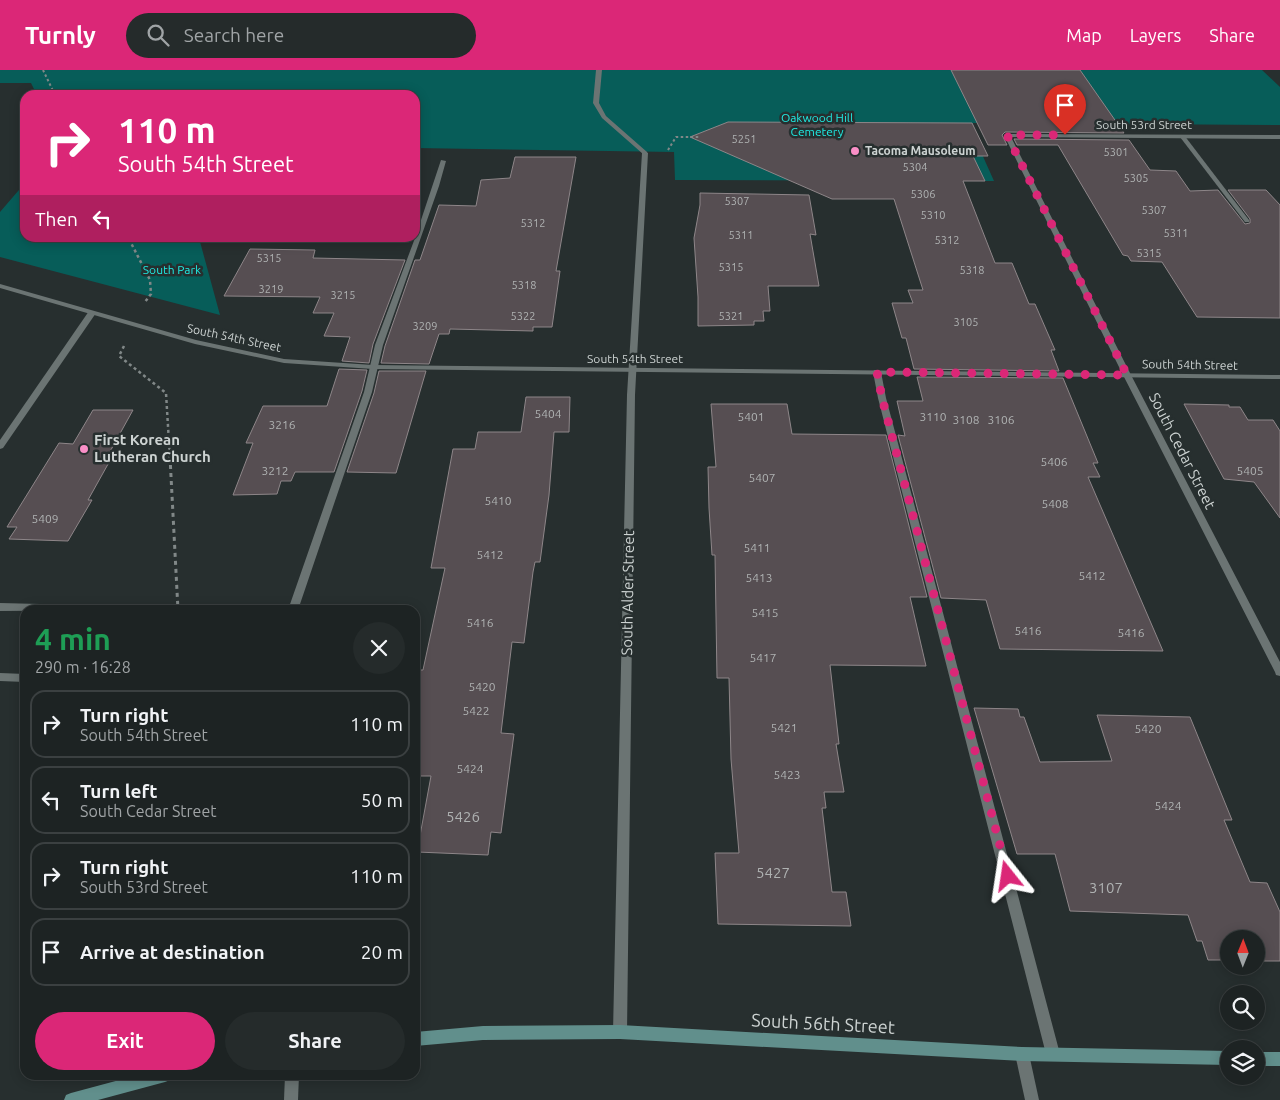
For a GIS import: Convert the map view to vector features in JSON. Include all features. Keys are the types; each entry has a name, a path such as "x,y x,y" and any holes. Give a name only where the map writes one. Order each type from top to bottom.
{"main road":[{"name":"South 56th Street","path":"420,1039 483,1033 620,1032 1022,1054 1220,1058"},
{"path":"1265,1058 1280,1059"},
{"path":"71,1100 145,1080"}],"street":[{"name":"South Alder Street","path":"599,70 596,103 604,117 645,153 631,395 620,1032"},
{"name":"South 53rd Street","path":"1007,135 1280,137"},
{"name":"South Cedar Street","path":"1007,135 1127,375 1280,672"},
{"path":"1182,136 1247,221"},
{"path":"420,231 443,161"},
{"path":"295,605 368,392 379,345 416,242"},
{"name":"South 54th Street","path":"0,286 195,342 284,360 373,367 1280,377"},
{"path":"0,446 92,313"},
{"path":"877,372 882,398 1053,1054"},
{"path":"0,607 20,608"},
{"path":"0,678 20,678"},
{"path":"1022,1054 1032,1100"},
{"path":"291,1100 292,1080"}],"path":[{"path":"43,70 53,90"},
{"path":"665,154 676,137 700,137"},
{"path":"130,242 150,280 151,294 145,302"},
{"path":"122,350 119,356 132,368 152,380 166,393 178,605"}],"green space":[{"name":"Oakwood Hill Cemetery","path":"0,70 1262,70 1280,87 1280,125 968,123 994,181 675,180 674,152 420,148 420,90 34,90 31,83 0,83"},
{"name":"South Park","path":"20,189 20,242 200,242 220,315 0,257 0,212"}],"building":[{"name":"Tacoma Mausoleum","path":"951,70 1080,70 1124,133 1005,132 1002,135 1007,145 988,145"},
{"path":"728,122 972,123 988,156 973,156 985,181 963,181 995,263 1012,263 1029,304 1035,304 1055,350 1051,350 1059,371 914,369 906,338 902,338 892,303 913,303 908,290 923,290 894,199 832,199 690,137"},
{"path":"1014,139 1129,140 1150,170 1176,171 1190,191 1218,190 1245,224 1250,223 1250,219 1228,190 1266,190 1280,205 1280,318 1197,317 1162,262 1131,261 1128,256 1123,255 1058,145 1017,145"},
{"path":"515,157 576,157 556,271 560,271 552,327 533,327 533,331 450,329 449,334 439,334 429,364 381,363 385,346 415,260 420,260 439,205 476,206 481,180 510,178"},
{"path":"700,193 809,195 816,235 810,234 819,286 768,286 770,311 763,311 764,321 754,321 754,325 698,326 694,238 700,205"},
{"path":"250,249 315,250 313,258 405,260 373,344 369,363 342,361 350,337 324,336 334,313 313,313 320,297 224,296"},
{"path":"339,369 367,370 362,391 334,472 295,472 291,481 281,481 277,494 233,495 253,443 246,443 263,406 327,406"},
{"path":"379,371 426,371 396,473 347,472 374,393"},
{"path":"917,377 1063,378 1098,463 1093,463 1100,477 1088,477 1163,651 1000,649 986,600 941,598 898,435 905,436 897,401 923,401"},
{"path":"526,397 570,397 569,432 554,432 549,495 540,562 535,562 533,572 524,643 512,642 501,733 514,734 501,833 491,832 488,855 420,852 420,836 431,776 420,776 420,670 423,670 445,568 431,568 453,449 475,449 478,432 521,432"},
{"path":"711,404 787,404 792,434 886,435 927,597 910,597 926,666 830,665 839,744 836,744 844,792 824,792 826,808 822,808 832,892 846,892 851,926 718,924 715,853 739,853 731,759 729,678 717,678 715,555 712,555 708,467 716,467"},
{"path":"1184,404 1229,405 1229,407 1240,407 1248,420 1273,420 1280,431 1280,518 1254,482 1224,479"},
{"path":"93,410 133,410 107,457 112,457 88,500 92,500 68,541 9,539 17,527 7,527 59,443 73,444"},
{"path":"974,708 1018,709 1020,717 1024,717 1040,762 1112,761 1097,715 1190,717 1232,820 1224,820 1250,882 1267,883 1280,912 1280,961 1265,961 1265,930 1220,930 1220,960 1208,960 1202,941 1197,941 1188,915 1070,911 1055,854 1017,854"}],"place":[{"name":"Tacoma Mausoleum","path":"855,151"},
{"name":"First Korean Lutheran Church","path":"84,449"}],"route":[{"path":"1008,876 882,398 877,372 1127,375 1007,135 1065,135"}]}
